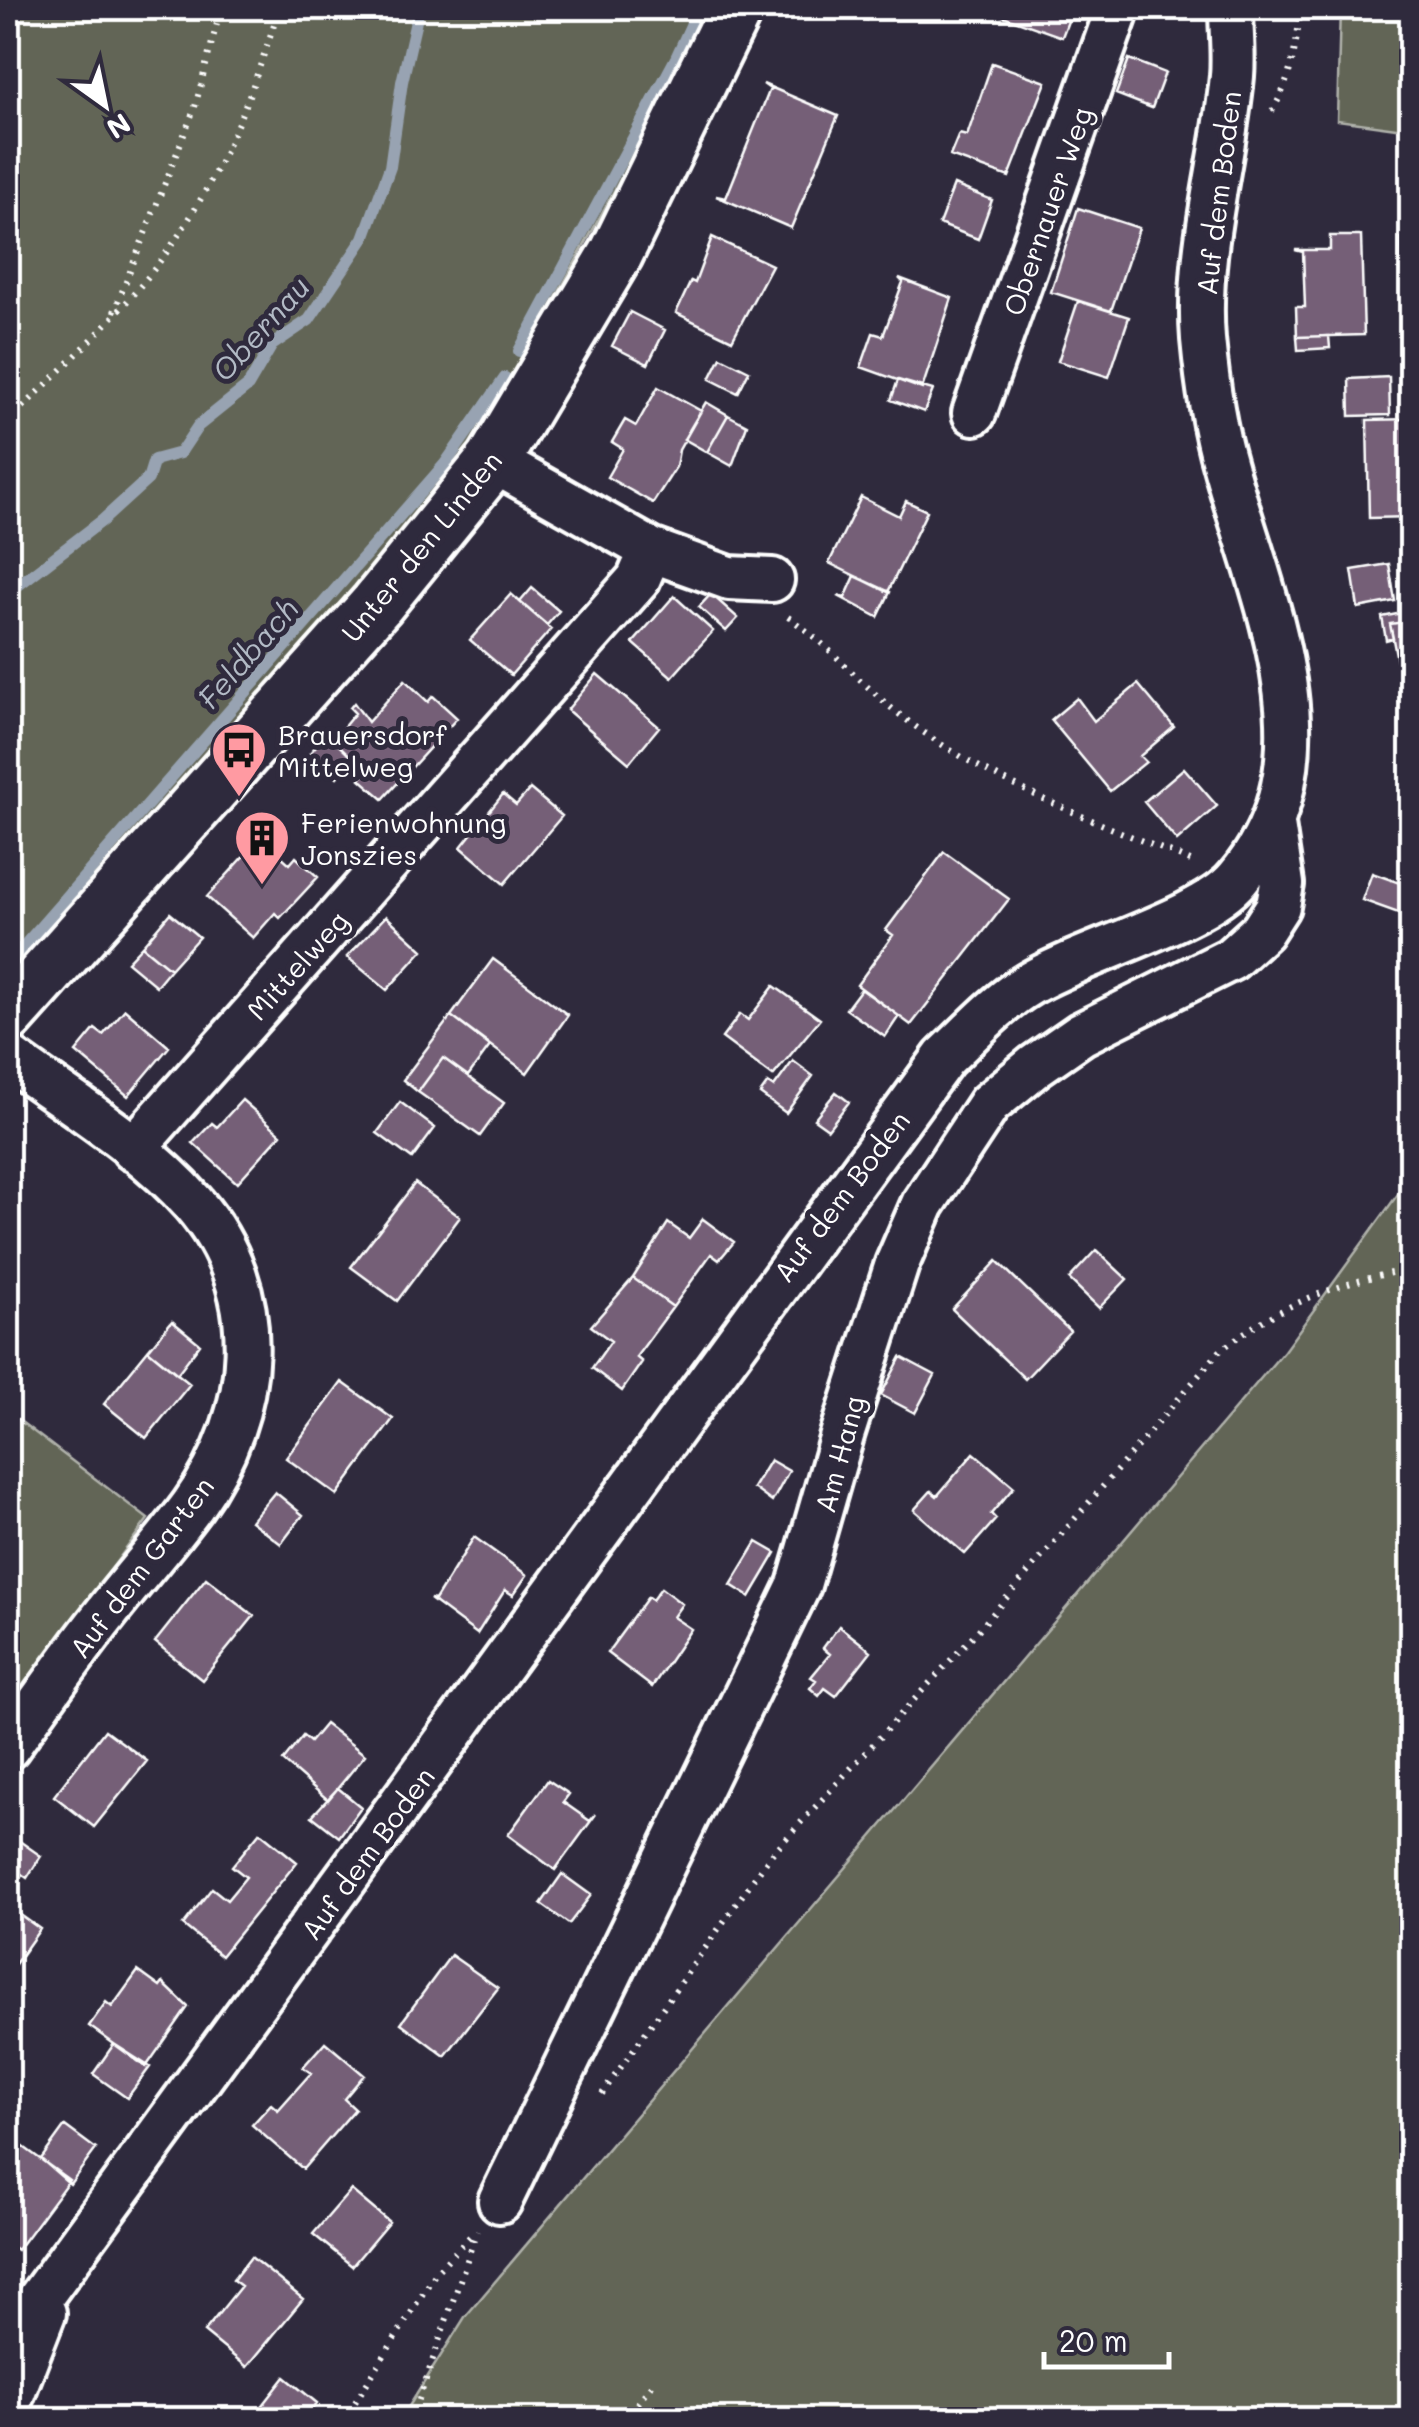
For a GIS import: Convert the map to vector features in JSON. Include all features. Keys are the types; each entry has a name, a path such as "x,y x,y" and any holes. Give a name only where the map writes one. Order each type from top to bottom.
{"street":[{"name":"Unter den Linden","path":"8,1016 378,604 493,460 616,254 736,8"},
{"name":"Obernauer Weg","path":"974,413 1118,8"},
{"name":"Auf dem Boden","path":"8,2342 370,1850 721,1358 944,1058 1028,985 1172,920 1237,881 1273,825 1287,771 1282,666 1216,432 1203,335 1209,220 1232,74 1230,8"},
{"path":"493,460 650,550 729,578 772,580"},
{"name":"Mittelweg","path":"133,1149 638,580 650,550"},
{"name":"Am Hang","path":"500,2201 800,1585 861,1376 922,1204 989,1104 1034,1066 1081,1034 1230,959 1262,931 1278,906 1282,884 1273,825"},
{"name":"Auf dem Garten","path":"8,1057 133,1149 191,1202 220,1240 246,1319 249,1366 244,1398 226,1447 194,1503 105,1614 8,1747"},
{"path":"8,2406 61,2271"}],"path":[{"path":"112,318 196,107 221,8"},
{"path":"8,422 112,318 164,254 204,192 258,72 279,8"},
{"path":"729,578 824,642 903,718 998,778 1237,881"},
{"path":"592,2108 770,1856 983,1625 1219,1352 1244,1330 1310,1297 1412,1269"},
{"path":"344,2420 437,2270 478,2228 412,2420"},
{"path":"624,2420 653,2383"},
{"path":"1403,2420 1412,2411"}],"green space":[{"path":"8,8 704,8 690,51 470,456 8,991"},
{"path":"1340,8 1411,8 1411,130 1337,120"},
{"path":"1411,1176 1411,2419 401,2419 465,2317 1284,1351"},
{"path":"12,1415 148,1519 8,1709 8,1421"}],"building":[{"path":"834,8 871,8 866,20"},
{"path":"1003,8 1073,8 1062,37 1000,15"},
{"path":"1129,59 1165,73 1152,108 1116,94"},
{"path":"992,63 1046,82 1009,177 950,156 959,134 967,136"},
{"path":"763,84 838,116 791,228 716,196 726,198 770,89"},
{"path":"954,185 992,200 978,239 939,224"},
{"path":"1078,208 1139,228 1111,311 1051,292"},
{"path":"1412,233 1412,298 1402,285 1401,234"},
{"path":"1330,236 1361,236 1364,335 1297,337 1296,307 1305,307 1303,252 1295,250 1330,250"},
{"path":"712,237 772,265 732,340 676,313 691,281 695,283"},
{"path":"899,278 952,298 922,389 861,367 873,333 883,336 903,282"},
{"path":"1078,301 1129,317 1109,377 1058,361"},
{"path":"630,312 665,330 648,364 612,346"},
{"path":"1329,336 1330,348 1298,350 1297,337"},
{"path":"721,357 749,371 738,393 710,379"},
{"path":"1389,377 1390,415 1350,416 1349,379"},
{"path":"898,380 933,390 924,412 891,400"},
{"path":"658,387 701,411 679,450 676,467 653,503 607,477 623,449 612,442 625,420 636,426"},
{"path":"706,402 728,415 707,452 684,439"},
{"path":"728,415 747,425 732,466 707,452"},
{"path":"1412,419 1412,517 1369,518 1367,420"},
{"path":"861,497 899,516 906,501 927,511 888,592 829,563"},
{"path":"1389,564 1395,601 1358,608 1352,570"},
{"path":"855,576 890,592 878,617 838,596 845,598"},
{"path":"532,588 559,611 547,625 520,602"},
{"path":"511,594 551,629 511,675 470,640"},
{"path":"711,594 738,618 726,631 699,607"},
{"path":"674,596 713,631 672,677 633,643"},
{"path":"1412,611 1412,621 1390,624 1393,638 1386,640 1382,617"},
{"path":"1412,621 1412,721 1409,722 1390,624"},
{"path":"597,674 659,727 629,763 567,710"},
{"path":"405,680 428,702 433,696 457,718 383,799 360,779 367,771 333,740 355,713 350,708 354,703 368,722"},
{"path":"1138,684 1174,727 1140,756 1146,762 1110,791 1051,720 1077,698 1094,721"},
{"path":"327,733 353,759 337,777 310,753"},
{"path":"1184,768 1217,806 1177,841 1144,802"},
{"path":"530,789 562,816 504,884 461,847 503,794 516,805"},
{"name":"Ferienwohnung Jonszies","path":"261,838 290,864 296,857 318,877 280,918 275,913 253,938 207,897"},
{"path":"944,852 1009,899 911,1025 857,985 893,935 886,930"},
{"path":"1372,873 1411,887 1401,914 1362,900"},
{"path":"170,913 199,937 170,969 142,946"},
{"path":"386,916 423,950 387,990 347,957"},
{"path":"142,946 170,969 156,986 127,962"},
{"path":"493,959 568,1015 527,1073 451,1016"},
{"path":"774,986 820,1019 773,1076 722,1038 740,1014 748,1020"},
{"path":"861,989 899,1016 885,1037 846,1009"},
{"path":"125,1009 169,1047 128,1096 76,1052 95,1029 103,1035"},
{"path":"451,1016 490,1046 468,1076 443,1058 418,1092 403,1080"},
{"path":"443,1058 504,1103 480,1136 418,1092"},
{"path":"793,1061 813,1076 786,1113 760,1094 768,1083 774,1087"},
{"path":"836,1092 849,1102 828,1129 814,1119"},
{"path":"242,1100 281,1134 237,1183 193,1143 212,1123 217,1127"},
{"path":"400,1102 435,1128 412,1159 377,1133"},
{"path":"415,1183 460,1217 397,1301 351,1267"},
{"path":"703,1219 734,1242 719,1260 711,1254 673,1307 633,1278 668,1223 689,1238"},
{"path":"1096,1250 1127,1279 1099,1308 1069,1279"},
{"path":"997,1261 1070,1331 1025,1379 952,1309"},
{"path":"633,1278 673,1307 636,1357 642,1362 622,1391 592,1368 611,1341 591,1326"},
{"path":"172,1321 200,1344 177,1374 148,1350"},
{"path":"148,1350 190,1384 146,1438 104,1404"},
{"path":"901,1357 935,1375 915,1413 881,1395"},
{"path":"342,1382 393,1419 337,1495 286,1458"},
{"path":"974,1453 1014,1487 991,1514 996,1519 965,1554 914,1510 931,1491 937,1496"},
{"path":"770,1460 789,1471 772,1502 753,1488"},
{"path":"275,1492 303,1515 281,1544 251,1521"},
{"path":"474,1537 527,1575 513,1595 505,1590 477,1634 430,1599 435,1600"},
{"path":"757,1542 776,1553 750,1597 731,1585"},
{"path":"206,1578 254,1616 202,1680 155,1642"},
{"path":"661,1588 682,1604 673,1617 691,1629 652,1687 607,1653 648,1597 652,1600"},
{"path":"839,1626 871,1651 836,1696 825,1688 819,1696 810,1688 816,1680 811,1677 830,1654 823,1648"},
{"path":"325,1724 365,1755 328,1800 283,1761 303,1736 310,1742"},
{"path":"105,1730 147,1761 94,1827 54,1796"},
{"path":"548,1780 569,1794 563,1802 590,1821 596,1814 555,1870 508,1835"},
{"path":"338,1788 361,1807 339,1837 312,1816"},
{"path":"260,1832 297,1862 221,1956 183,1925 212,1888 227,1900 246,1877 232,1866"},
{"path":"8,1833 41,1856 27,1878 8,1864"},
{"path":"562,1874 591,1895 569,1924 541,1904"},
{"path":"8,1906 40,1929 8,1974"},
{"path":"451,1955 498,1988 445,2056 401,2023"},
{"path":"138,1971 160,1987 163,1983 188,2007 146,2067 89,2026 106,2002 112,2007"},
{"path":"325,2042 364,2075 344,2099 355,2109 303,2169 252,2125 271,2104 278,2110 311,2073 303,2067"},
{"path":"114,2044 150,2067 127,2098 93,2074"},
{"path":"65,2126 96,2149 70,2184 41,2159"},
{"path":"14,2140 69,2180 17,2250 8,2243 8,2165 21,2147"},
{"path":"351,2190 389,2222 352,2266 313,2234"},
{"path":"251,2257 303,2299 247,2367 204,2332 241,2286 233,2280"},
{"path":"285,2377 317,2403 304,2420 273,2420 260,2409"}],"waterway":[{"name":"Obernau","path":"8,593 103,520 148,479 154,460 180,453 198,426 248,386 272,345 309,320 364,238 390,167 402,82 419,8"},
{"name":"Feldbach","path":"519,351 699,8"},
{"name":"Feldbach","path":"17,954 445,464 505,378"}],"place":[{"name":"Brauersdorf Mittelweg","path":"239,799"},
{"name":"Ferienwohnung Jonszies","path":"262,887"}]}
